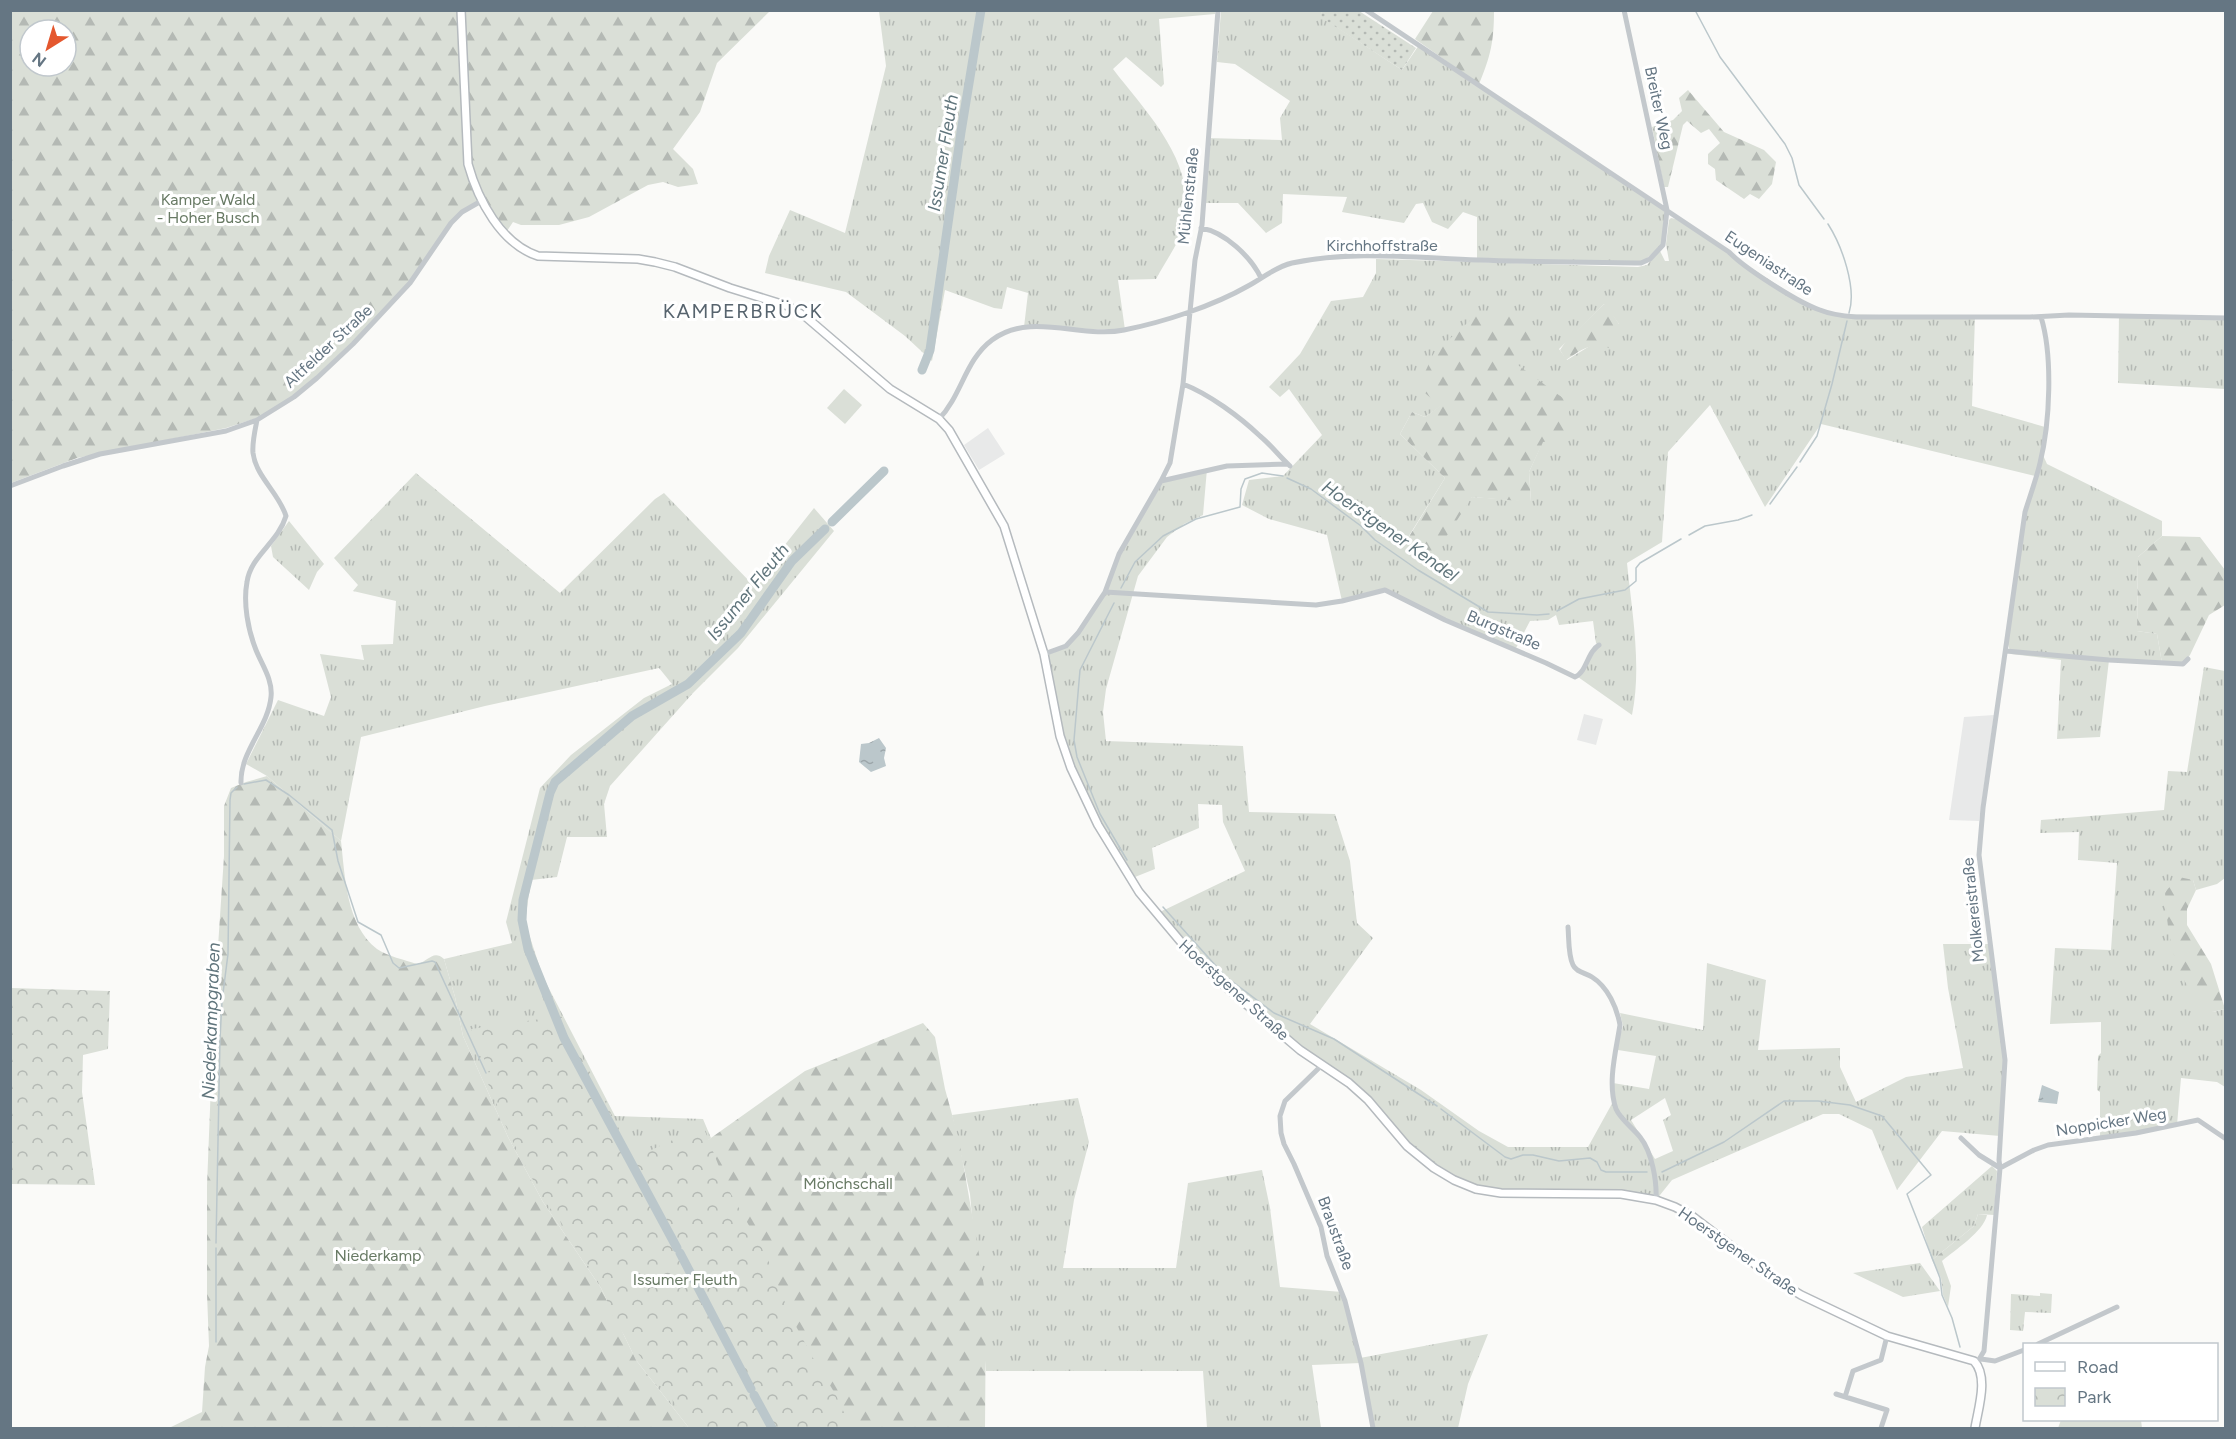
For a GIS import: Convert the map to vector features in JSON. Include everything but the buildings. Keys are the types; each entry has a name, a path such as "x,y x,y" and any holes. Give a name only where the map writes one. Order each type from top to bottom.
{"main road":[{"name":"Hoerstgener Straße","path":"461,10 468,164 471,176 483,200 503,233 512,243 527,252 551,258 638,259 655,262 788,306 806,317 890,389 939,418 953,436 1004,526 1044,654 1058,728 1071,768 1098,825 1135,886 1186,948 1220,982 1269,1024 1349,1083 1368,1100 1413,1151 1434,1168 1465,1185 1501,1193 1621,1194 1675,1206 1692,1216 1787,1287 1887,1336 1979,1361"},
{"path":"1975,1428 1982,1378 1979,1361"}],"street":[{"name":"Mühlenstraße","path":"1044,654 1066,646 1078,633 1105,592 1119,555 1170,463 1183,384 1195,260 1201,228 1218,10"},
{"name":"Eugeniastraße","path":"1366,10 1783,290 1808,305 1831,314 1856,317 2069,315 2226,318"},
{"name":"Breiter Weg","path":"1624,10 1667,210"},
{"name":"Altfelder Straße","path":"10,486 100,454 226,430 257,420 294,397 346,351 410,283 451,223 462,212 483,200"},
{"name":"Kirchhoffstraße","path":"939,418 950,406 971,363 981,350 992,340 1005,333 1032,326 1107,333 1125,330 1191,311 1249,286 1281,266 1316,258 1376,255 1641,263 1650,259 1663,245 1667,210"},
{"path":"1201,228 1208,229 1239,250 1257,268 1262,278"},
{"name":"Molkereistraße","path":"1979,1361 1985,1337 2001,1168 1999,1160 2005,1060 1979,855 1983,808 2025,512 2040,465 2045,427 2049,365 2047,340 2041,317"},
{"path":"1161,481 1227,466 1289,465 1252,428 1196,389 1183,384"},
{"path":"241,783 241,769 267,713 272,691 269,678 252,639 248,616 247,580 253,564 281,531 286,516 276,495 258,468 253,453 257,420"},
{"name":"Burgstraße","path":"1105,592 1316,604 1342,601 1385,590 1437,617 1575,677 1581,673 1593,651 1599,645"},
{"path":"2006,651 2183,664 2188,659"},
{"path":"1568,927 1573,965 1578,971 1593,977 1602,986 1618,1016 1620,1025 1612,1086 1614,1100 1617,1111 1643,1140 1648,1152 1656,1200"},
{"name":"Braustraße","path":"1322,1065 1285,1101 1280,1116 1281,1133 1321,1227 1328,1256 1345,1300 1361,1363 1373,1428"},
{"name":"Noppicker Weg","path":"2001,1168 2048,1145 2136,1133 2198,1120 2226,1139"},
{"path":"1961,1138 1979,1155 2001,1168"},
{"path":"2040,1343 2117,1307"},
{"path":"1845,1397 1853,1371 1881,1360 1887,1336"},
{"path":"1979,1361 1995,1361 2023,1351"},
{"path":"1836,1394 1887,1410 1881,1428"}],"shaded area":[{"path":"988,428 1005,454 979,470 964,445"},
{"path":"1584,714 1603,719 1596,745 1577,740"},
{"path":"1994,715 1979,821 1949,820 1964,717"}],"green space":[{"path":"1323,10 1320,16 1402,70 1419,45 1667,210 1663,245 1641,263 1477,260 1477,217 1463,212 1448,229 1432,222 1423,203 1416,204 1404,223 1342,212 1347,197 1283,194 1282,223 1266,233 1238,203 1203,203 1207,138 1282,140 1280,118 1290,101 1235,64 1217,62 1221,11"},
{"name":"Kamper Wald - Hoher Busch","path":"11,11 775,11 769,12 717,63 700,112 673,149 693,169 698,184 678,187 663,182 648,185 589,217 559,225 521,225 513,222 505,234 483,200 461,213 389,308 295,396 257,418 226,428 77,458 11,483"},
{"path":"879,11 1215,11 1215,14 1159,19 1164,84 1161,87 1126,57 1113,69 1168,143 1178,163 1184,184 1186,206 1181,235 1156,279 1118,280 1125,330 1024,327 1028,293 1007,287 1002,309 945,290 932,361 905,336 846,292 765,273 769,256 790,210 845,233 886,66"},
{"path":"1323,11 1359,11 1416,48 1402,70 1319,16"},
{"path":"1433,11 1494,11 1491,48 1479,84 1415,39"},
{"path":"1688,90 1724,132 1764,150 1776,162 1772,184 1759,199 1750,194 1744,199 1716,180 1715,169 1708,164 1708,154 1720,143 1709,129 1701,133 1687,121 1683,125 1668,187 1664,187 1652,127 1673,120 1682,111 1679,98"},
{"path":"1676,219 1808,305 1831,314 1975,317 1972,406 2045,427 2042,453 2047,464 2162,521 2162,536 2138,557 2137,631 2157,634 2162,663 2109,660 2100,737 2057,739 2061,660 2011,654 2007,641 2025,512 2035,476 1821,424 1765,507 1710,405 1668,452 1662,542 1627,563 1636,659 1632,715 1578,677 1599,646 1596,643 1593,621 1559,625 1556,615 1548,620 1530,621 1516,648 1501,644 1385,590 1342,601 1327,535 1269,519 1242,505 1249,480 1283,476 1322,435 1289,389 1280,397 1269,387 1300,354 1331,301 1363,297 1376,273 1376,259 1638,267 1647,265 1660,251 1665,261 1669,261 1666,244 1669,220","holes":["1604,304 1619,324 1603,345 1593,344 1567,360 1559,349","1441,406 1543,441 1529,472 1531,501 1472,497 1402,547 1445,478 1400,434 1412,412 1425,417"]},
{"path":"1604,304 1613,308 1611,312 1619,324 1621,335 1611,349 1605,346 1593,346 1566,360 1560,350 1566,341"},
{"path":"1516,311 1539,329 1515,363 1571,404 1562,439 1543,442 1529,472 1531,502 1472,497 1428,565 1402,548 1445,478 1400,434 1412,412 1425,417 1440,406 1418,387 1434,353 1475,316"},
{"path":"2119,315 2225,318 2225,389 2118,383"},
{"path":"844,389 862,405 845,424 827,408"},
{"path":"1207,469 1203,515 1184,524 1167,537 1138,576 1106,689 1103,712 1106,741 1243,746 1249,812 1335,814 1350,861 1357,923 1373,938 1310,1024 1421,1090 1479,1131 1508,1147 1588,1147 1614,1100 1613,1083 1649,1089 1656,1056 1618,1050 1616,1047 1623,1026 1620,1013 1703,1030 1707,963 1766,980 1758,1050 1840,1048 1840,1067 1856,1102 1906,1077 1963,1068 1948,988 1943,944 1990,944 2005,1060 2000,1136 1942,1131 1897,1190 1872,1130 1839,1114 1823,1114 1672,1180 1656,1200 1639,1196 1501,1193 1465,1185 1407,1146 1365,1100 1220,982 1156,914 1245,871 1223,822 1222,805 1198,804 1199,828 1152,848 1155,869 1130,879 1071,768 1060,736 1044,654 1066,646 1105,592 1119,554 1161,481","holes":["1665,1098 1671,1115 1663,1120 1673,1151 1655,1159 1631,1120"]},
{"path":"416,473 560,593 655,499 664,493 753,585 814,508 834,531 738,648 693,693 610,786 604,804 607,837 567,837 557,877 531,880 525,922 543,977 615,1116 703,1119 711,1138 701,1145 843,1428 689,1428 636,1360 601,1288 543,1202 508,1137 463,1036 444,959 512,943 506,922 540,788 571,755 644,698 672,684 659,668 485,706 361,737 341,841 267,776 246,764 278,700 324,716 331,697 320,654 364,660 361,645 393,644 396,601 353,591 358,585 334,558"},
{"path":"289,521 324,564 317,572 309,590 273,557 271,546"},
{"path":"2162,536 2200,537 2225,570 2225,605 2209,615 2190,655 2183,664 2162,663 2157,634 2137,631 2138,557"},
{"path":"2204,667 2225,671 2225,878 2217,884 2196,890 2193,880 2165,892 2213,1012 2225,1009 2225,1087 2217,1082 2181,1078 2177,1125 2100,1138 2100,1092 2097,1090 2098,1056 2101,1053 2101,1022 2050,1024 2055,948 2111,950 2117,863 2078,860 2079,832 2040,833 2041,820 2164,810 2168,771 2187,772"},
{"name":"Niederkamp","path":"267,776 341,841 349,899 353,914 367,939 377,949 391,956 417,964 437,955 444,959 463,1036 508,1137 543,1202 601,1288 636,1360 689,1428 169,1428 202,1412 209,1346 207,1186 214,1007 224,856 224,806 231,788"},
{"path":"2179,877 2193,880 2196,890 2187,909 2187,925 2211,964 2225,1009 2213,1012 2200,1001 2189,989 2175,958 2168,925 2165,892"},
{"path":"11,988 110,991 108,1049 83,1055 82,1092 95,1185 11,1184"},
{"name":"Issumer Fleuth","path":"561,1016 634,1158 703,1126 727,1187 767,1257 790,1315 836,1395 851,1428 690,1428 672,1399 622,1332 611,1313 595,1275 561,1222 543,1199 510,1136 484,1074 490,1072 471,1029"},
{"name":"Mönchschall","path":"923,1023 935,1037 945,1089 959,1140 979,1254 986,1300 985,1428 843,1428 701,1145 805,1071"},
{"path":"1078,1098 1089,1142 1074,1200 1063,1268 1176,1268 1188,1183 1262,1170 1270,1208 1280,1287 1342,1292 1360,1358 1488,1334 1468,1384 1458,1428 1375,1428 1361,1363 1312,1365 1321,1428 1207,1428 1203,1371 986,1371 970,1194 952,1115"},
{"path":"1992,1166 1997,1171 1994,1215 1978,1214 1974,1226 1932,1260 1922,1227"},
{"path":"1978,1214 1987,1215 1981,1227 1942,1261 1951,1286 1948,1307 1943,1295 1941,1278 1932,1260 1974,1226"},
{"path":"1920,1263 1940,1291 1903,1297 1853,1273"},
{"path":"2040,1293 2052,1294 2051,1313 2025,1312 2023,1331 2010,1330 2011,1294 2040,1296"},
{"path":"2061,1421 2141,1421 2142,1428 2058,1428"}],"water":[{"path":"879,738 886,748 884,758 886,766 871,772 859,762 861,744"},
{"path":"2042,1085 2059,1092 2057,1104 2038,1102"}],"waterway":[{"name":"Issumer Fleuth","path":"922,370 930,350 981,10"},
{"name":"Hoerstgener Kendel","path":"1695,10 1720,57 1785,144 1792,158 1799,185 1824,219"},
{"name":"Hoerstgener Kendel","path":"1828,224 1847,267 1851,292 1849,313"},
{"name":"Hoerstgener Kendel","path":"1800,462 1817,436 1847,321"},
{"name":"Hoerstgener Kendel","path":"1770,504 1797,467"},
{"name":"Issumer Fleuth","path":"832,522 884,471"},
{"name":"Hoerstgener Kendel","path":"1121,588 1135,562 1163,536 1196,519 1240,507 1241,489 1245,479 1262,473 1283,476"},
{"name":"Hoerstgener Kendel","path":"1287,478 1311,489 1361,526 1375,540 1418,570 1488,612 1549,614"},
{"name":"Hoerstgener Kendel","path":"1689,535 1705,526 1752,515"},
{"name":"Issumer Fleuth","path":"677,1248 564,1038 528,949 522,920 523,900 550,793 555,782 632,716 688,684 741,633 792,561 825,529"},
{"name":"Hoerstgener Kendel","path":"1557,611 1579,599 1625,590 1636,581 1636,568 1640,563 1681,539"},
{"name":"Hoerstgener Kendel","path":"1114,603 1080,670 1074,740 1077,757 1100,814 1127,860"},
{"path":"244,784 266,780 289,795 332,830 338,861 358,922 381,935 393,963 399,968 435,962 486,1073"},
{"name":"Niederkampgraben","path":"216,1243 220,1039 228,954 230,800 231,793 237,787"},
{"name":"Hoerstgener Kendel","path":"1163,907 1225,976 1274,1013 1334,1039 1437,1106"},
{"name":"Hoerstgener Kendel","path":"1662,1172 1724,1142 1784,1101 1818,1101 1850,1105 1882,1116 1931,1175 1907,1194 1940,1278 1942,1295 1952,1318 1960,1347"},
{"name":"Hoerstgener Kendel","path":"1441,1109 1505,1157 1511,1159 1523,1155 1559,1161 1590,1158 1606,1172 1647,1172"},
{"name":"Niederkampgraben","path":"216,1248 216,1342"},
{"name":"Issumer Fleuth","path":"680,1253 751,1389"},
{"name":"Issumer Fleuth","path":"754,1395 772,1428"}],"district":[{"name":"KAMPERBRÜCK","path":"743,311"}]}
